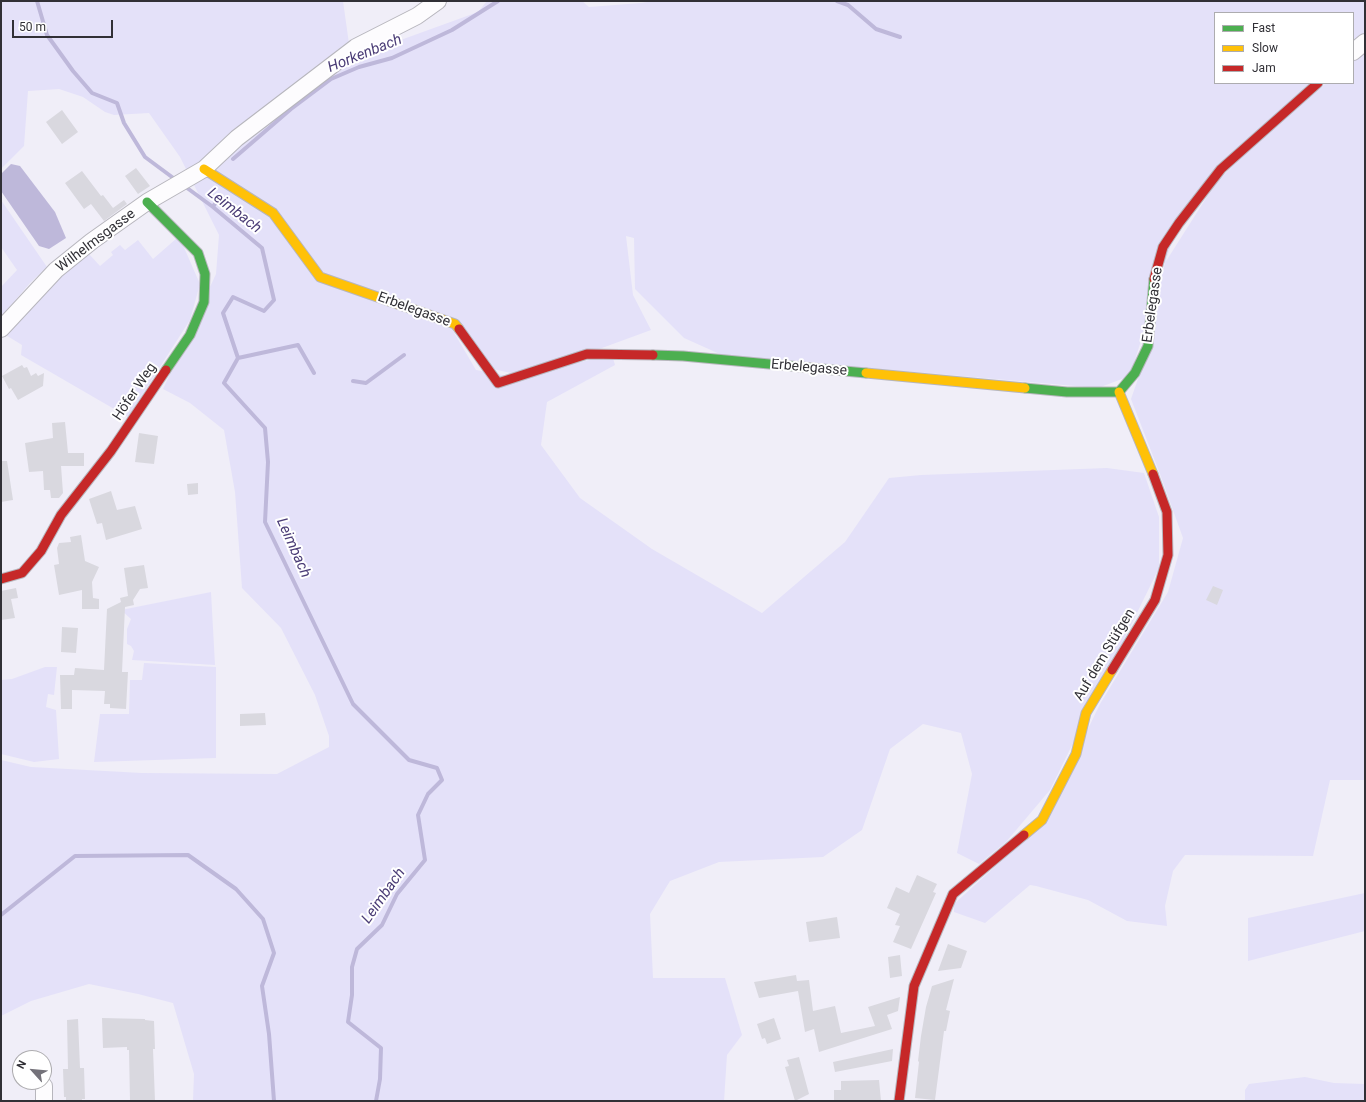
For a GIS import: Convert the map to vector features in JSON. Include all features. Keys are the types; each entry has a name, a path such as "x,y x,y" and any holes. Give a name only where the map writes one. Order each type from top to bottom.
{"street":[{"path":"204,168 237,138 356,47 416,16 438,1"},
{"path":"1354,51 1365,42"},
{"name":"Erbelegasse","path":"204,168 274,213 320,277 455,324 498,383 587,354 683,356 1067,392 1119,392 1135,373 1148,346 1154,276 1162,247 1221,169 1317,84"},
{"name":"Wilhelmsgasse","path":"1,329 56,270 92,241 147,202 204,168"},
{"name":"Höfer Weg","path":"1,579 22,573 41,552 61,515 111,451 190,335 204,302 205,274 198,252 147,202"},
{"name":"Auf dem Stüfgen","path":"899,1101 914,986 953,894 1042,820 1076,754 1086,713 1155,600 1168,555 1167,512 1151,468 1119,392"},
{"path":"44,1090 44,1101"}],"shaded area":[{"path":"1,1 343,1 351,58 478,12 487,1 582,1 589,7 653,1 1365,1 1365,37 1354,47 1354,12 1214,12 1214,84 1312,84 1178,222 1130,376 1098,388 722,355 684,338 635,289 634,238 626,236 633,295 651,330 602,348 511,373 493,369 446,319 476,370 513,377 612,355 615,365 547,402 541,445 580,498 652,549 762,613 845,542 889,478 921,475 1107,468 1144,473 1159,517 1159,568 1050,790 1006,842 979,864 957,853 972,774 961,733 923,724 890,749 862,830 823,857 719,862 670,881 650,914 653,978 725,978 742,1035 727,1055 724,1101 193,1101 194,1074 173,1003 89,984 31,1001 1,1016 1,760 31,767 142,773 277,774 329,747 329,736 315,695 281,628 242,588 235,492 224,430 190,403 163,389 216,274 219,235 180,157 149,113 114,115 105,112 83,97 59,89 28,91 24,146 1,169"},
{"path":"1365,50 1365,780 1330,780 1313,856 1185,855 1173,871 1165,906 1167,926 1127,921 1088,900 1030,885 985,923 954,912 954,904 1042,824 1100,704 1168,592 1183,538 1131,399 1149,347 1156,277 1222,173 1325,84 1354,84 1354,59"},
{"path":"11,164 20,166 55,212 66,238 49,249 39,246 1,191 1,174"},
{"path":"1,200 47,267 30,283 1,317 1,287 17,270 1,247"},
{"path":"177,238 182,243 200,284 190,320 128,417 21,355 22,345 4,334 34,300 89,254 100,266 113,255 111,252 120,245 125,250 138,240 153,259"},
{"path":"211,592 215,665 132,660 134,651 131,646 127,644 127,629 131,619 121,610"},
{"path":"144,663 216,667 216,758 94,762 100,714 129,714 130,680 142,680"},
{"path":"45,667 57,667 54,695 48,694 46,707 56,710 59,759 34,762 1,754 1,680 12,679"},
{"path":"1365,893 1365,931 1248,961 1248,918"},
{"path":"1305,1077 1334,1083 1365,1084 1365,1101 1245,1101 1245,1090 1249,1084"}],"building":[{"path":"62,110 78,132 62,144 46,122"},
{"path":"136,168 150,186 138,194 125,176"},
{"path":"82,171 101,196 103,195 113,208 124,200 127,204 104,221 91,204 84,209 65,183"},
{"path":"22,365 24,368 27,367 31,376 36,373 38,376 44,373 43,386 18,400 11,388 9,389 2,376"},
{"path":"65,422 68,453 84,453 84,466 61,466 63,493 59,498 51,498 50,490 44,490 43,471 29,472 25,443 53,438 52,423"},
{"path":"139,433 158,436 154,464 135,462"},
{"path":"1,461 7,461 13,500 1,502"},
{"path":"198,483 198,494 188,495 187,484"},
{"path":"111,491 117,510 135,506 142,529 106,540 102,523 97,524 89,499"},
{"path":"81,535 85,561 99,567 92,582 93,598 99,599 99,609 82,609 82,590 59,595 54,565 59,564 57,548 59,543 71,542 70,537"},
{"path":"144,565 148,588 140,589 133,600 134,605 125,607 122,672 128,672 126,709 110,708 110,704 104,704 105,691 72,690 72,709 61,709 60,675 74,675 75,668 104,670 107,609 121,602 120,598 128,596 124,568"},
{"path":"1213,586 1223,590 1217,605 1206,600"},
{"path":"16,588 18,598 11,599 15,618 1,620 1,591"},
{"path":"62,627 78,628 76,653 61,652"},
{"path":"265,713 266,725 240,726 240,714"},
{"path":"917,875 937,884 933,892 936,893 911,949 893,942 900,926 895,925 900,914 887,908 896,887 909,893"},
{"path":"837,917 840,938 809,942 806,922"},
{"path":"948,944 967,951 961,968 938,971"},
{"path":"900,955 902,976 890,978 888,957"},
{"path":"796,975 797,981 809,980 813,1011 835,1006 841,1033 875,1026 868,1007 900,997 898,1011 887,1015 892,1029 819,1052 814,1029 805,1032 798,991 759,998 754,982"},
{"path":"954,979 946,1010 950,1011 946,1031 944,1031 935,1100 915,1098 921,1036 926,1007 932,986"},
{"path":"102,1018 145,1019 154,1021 155,1049 153,1049 155,1101 130,1101 129,1050 127,1050 127,1047 103,1048"},
{"path":"774,1018 781,1039 767,1044 765,1038 762,1039 757,1024"},
{"path":"78,1019 80,1068 84,1068 85,1099 82,1099 82,1101 69,1101 66,1100 66,1097 64,1097 63,1069 68,1069 67,1020"},
{"path":"893,1049 892,1061 835,1072 833,1062"},
{"path":"799,1057 809,1094 795,1101 785,1067 789,1066 787,1060"},
{"path":"879,1080 881,1101 834,1101 834,1090 841,1090 841,1081"}],"waterway":[{"name":"Leimbach","path":"37,1 47,35 73,71 92,93 117,103 124,123 145,157 176,180"},
{"name":"Horkenbach","path":"233,159 291,109 331,79 359,67 392,58 452,30 498,1"},
{"path":"837,1 848,5 876,29 900,37"},
{"name":"Leimbach","path":"183,185 213,207 262,248 274,300 264,311 233,297 223,313 238,358 224,383 265,428 268,462 265,522 353,704 409,760 437,768 442,780 428,794 418,815 425,860 397,894 382,925 357,949 352,967 352,995 348,1022 381,1048 380,1079 376,1101"},
{"path":"213,207 217,200"},
{"path":"238,358 298,345 314,373"},
{"path":"353,381 366,383 404,355"},
{"path":"1,915 75,856 188,855 236,889 263,919 274,953 262,986 269,1034 274,1101"}],"traffic: fast":[{"path":"147,202 198,253 205,274 204,302 190,335 166,370"},
{"path":"1025,388 1067,392 1119,392 1135,373 1148,346 1154,279"},
{"path":"653,355 683,356 866,373"}],"traffic: slow":[{"path":"204,169 273,213 320,277 455,324 459,329"},
{"path":"866,373 1025,388"},
{"path":"1119,392 1153,474"},
{"path":"1024,835 1042,820 1076,754 1086,713 1112,670"}],"traffic: jam":[{"path":"1154,279 1163,247 1179,223 1221,169 1317,84"},
{"path":"459,329 498,383 587,354 653,355"},
{"path":"1,579 22,573 41,551 61,515 111,451 166,370"},
{"path":"1112,670 1155,600 1168,555 1167,512 1153,474"},
{"path":"899,1101 914,986 953,894 1024,835"}]}
